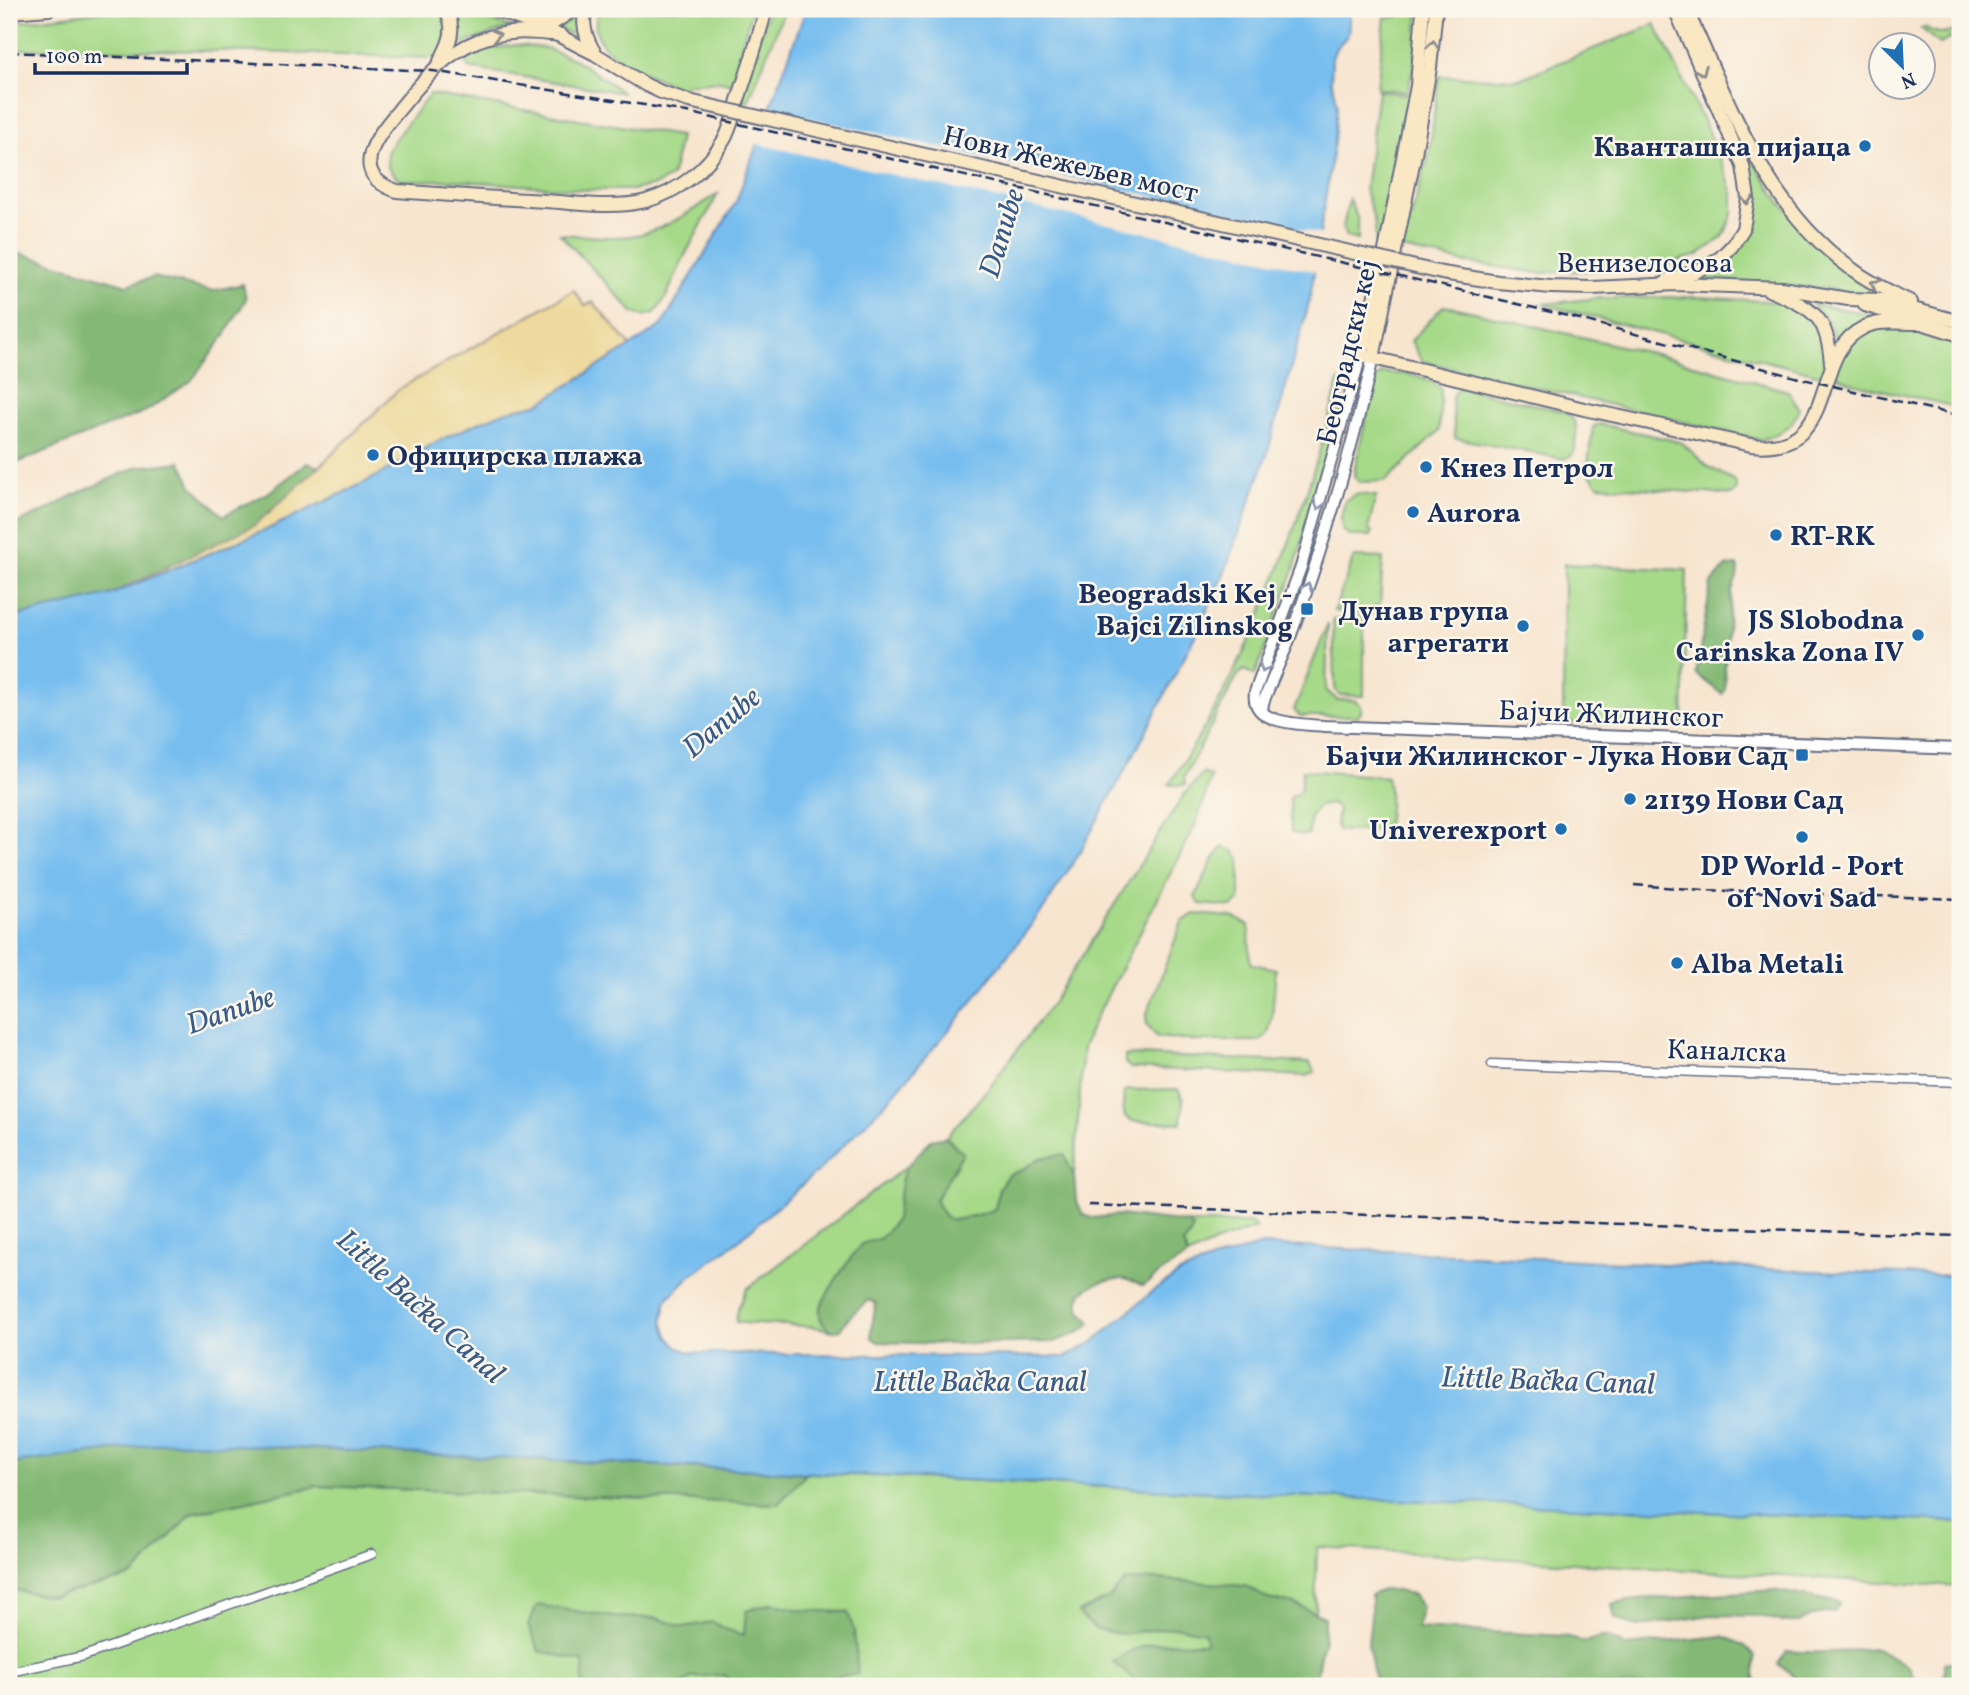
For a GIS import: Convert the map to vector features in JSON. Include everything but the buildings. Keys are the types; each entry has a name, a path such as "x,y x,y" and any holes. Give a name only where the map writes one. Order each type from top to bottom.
{"main road":[{"path":"9,12 49,9"},
{"path":"445,9 451,19 452,31 447,49 438,64 375,141 369,156 375,177 397,191 610,205 645,201 664,194 705,165 723,141 766,9"},
{"name":"Нови Жежељев мост","path":"493,9 542,26 646,85 689,101 1442,272"},
{"path":"542,26 552,24 575,9"},
{"path":"586,9 583,25 595,54"},
{"name":"Београдски кеј","path":"1367,357 1417,86 1423,9"},
{"name":"Београдски кеј","path":"1367,357 1417,142 1430,68 1436,9"},
{"path":"1644,286 1681,276 1717,261 1732,247 1743,229 1747,213 1748,198 1743,166 1675,9"},
{"path":"1686,9 1759,165 1782,200 1829,251 1856,272 1936,314"},
{"path":"438,64 464,46 493,35 519,32 561,36"},
{"name":"Венизелосова","path":"1442,272 1534,286 1592,288 1677,284 1798,290 1848,299 1960,335"},
{"path":"1762,287 1806,308 1822,322 1829,342 1832,366"},
{"name":"Венизелосова","path":"1848,299 1881,300 1960,321"},
{"path":"1367,357 1584,410 1770,446 1788,440 1804,429 1815,414 1840,346 1849,336 1866,326 1880,322 1921,323"}],"street":[{"name":"Београдски кеј","path":"1262,712 1256,706 1254,698 1260,694 1367,357"},
{"name":"Бајчи Жилинског","path":"1262,712 1269,717 1294,724 1324,726 1960,749"},
{"name":"Каналска","path":"1492,1064 1960,1082"},
{"path":"9,1672 84,1656 372,1554"}],"green space":[{"path":"120,9 439,9 445,34 442,47 433,58 227,51 9,49 9,23"},
{"path":"504,9 570,9 542,24"},
{"path":"599,9 752,9 731,84 721,81 686,84 684,89 640,71 609,51 600,41 597,32 596,18"},
{"path":"769,9 785,9 748,102 739,100"},
{"path":"1386,9 1419,9 1415,58 1408,92 1377,88 1385,17 1397,17 1397,12"},
{"path":"452,10 512,27 457,46 459,23"},
{"path":"578,15 581,39 557,28 569,22"},
{"path":"1655,24 1714,143 1733,193 1733,214 1723,237 1698,255 1668,264 1646,268 1540,273 1462,262 1402,249 1430,149 1439,76 1519,79"},
{"path":"1954,31 1956,36 1939,44 1938,33"},
{"path":"517,45 546,48 576,60 624,93 468,68 465,60 487,49"},
{"path":"1378,90 1410,95 1383,244 1376,243 1375,223 1365,190"},
{"path":"430,94 680,136 672,176 656,185 632,190 589,190 451,180 401,181 387,166 387,152"},
{"path":"1743,144 1781,203 1887,297 1830,289 1698,279 1731,258 1750,231 1755,209 1755,187"},
{"path":"718,194 666,297 655,313 644,316 634,313 560,234 613,237 643,234 677,220"},
{"path":"1349,199 1358,220 1358,240 1346,237 1343,228"},
{"path":"9,250 127,285 154,277 212,291 243,284 246,299 225,335 191,381 146,411 9,466"},
{"path":"1697,297 1783,302 1800,308 1821,326 1828,364 1825,376 1542,304 1601,298"},
{"path":"1811,304 1878,315 1851,327 1836,341 1827,320"},
{"path":"1443,306 1659,355 1788,391 1799,409 1784,430 1761,440 1422,361 1411,341"},
{"path":"1877,327 1917,329 1960,342 1960,408 1852,383 1836,375 1840,359 1854,336"},
{"path":"1383,373 1422,377 1441,389 1439,431 1386,481 1359,482 1354,477 1355,468 1372,390 1376,378"},
{"path":"1339,381 1344,393 1343,402 1293,573 1255,675 1244,670 1238,675 1184,777 1185,785 1169,785 1215,708 1258,621 1303,503"},
{"path":"1460,387 1566,412 1576,426 1573,454 1564,459 1455,438 1452,399"},
{"path":"1599,424 1681,442 1708,467 1735,481 1737,489 1732,495 1598,485 1587,471 1593,427"},
{"path":"181,462 192,486 223,516 268,493 307,463 319,467 255,525 109,595 9,618 9,527 137,467"},
{"path":"1356,494 1376,496 1368,530 1372,532 1371,536 1350,536 1342,529 1341,517 1345,501"},
{"path":"1354,557 1383,558 1380,605 1375,606 1375,614 1334,611"},
{"path":"1564,564 1687,570 1683,724 1563,723"},
{"path":"1738,565 1732,592 1725,655 1725,690 1722,694 1696,674 1711,584 1726,567"},
{"path":"1364,617 1364,696 1339,695 1335,689 1333,620"},
{"path":"1328,624 1326,690 1337,700 1353,700 1361,705 1359,716 1300,716 1294,710"},
{"path":"1303,770 1387,777 1389,804 1384,830 1338,831 1338,809 1332,804 1319,806 1310,817 1309,834 1291,832 1290,798 1300,791"},
{"path":"1203,773 1211,777 1196,824 1091,1027 1083,1048 1074,1176 1064,1155 1040,1158 1022,1170 1008,1175 999,1188 996,1209 951,1220 935,1200 963,1153 946,1137 987,1090 1053,1002 1183,796"},
{"path":"1223,847 1234,851 1240,859 1240,900 1232,907 1200,904 1195,897 1213,860"},
{"path":"1194,914 1233,917 1249,925 1252,964 1276,969 1268,1034 1259,1041 1197,1041 1157,1037 1147,1024 1146,1016 1182,922"},
{"path":"1125,1056 1310,1063 1315,1072 1307,1076 1131,1068 1125,1063"},
{"path":"1178,1089 1183,1099 1181,1123 1132,1121 1125,1117 1124,1091"},
{"path":"946,1137 963,1153 935,1200 951,1220 995,1209 999,1188 1008,1175 1022,1170 1040,1158 1064,1154 1074,1176 1076,1200 1083,1215 1092,1218 1120,1215 1187,1223 1193,1228 1183,1244 1188,1256 1143,1286 1116,1279 1094,1285 1082,1293 1079,1299 1082,1312 1091,1323 1080,1332 1054,1342 878,1342 872,1338 871,1331 876,1303 868,1300 841,1330 832,1331 823,1324 820,1316 821,1306 830,1288 861,1244 881,1238 896,1219 901,1181 907,1166 931,1140"},
{"path":"907,1166 896,1219 879,1241 840,1280 822,1304 821,1320 832,1331 809,1326 736,1322 738,1308 747,1289"},
{"path":"1187,1223 1252,1223 1256,1228 1214,1243 1188,1256 1183,1244 1193,1228"},
{"path":"171,1442 807,1473 778,1504 318,1486 192,1513 133,1576 52,1597 9,1589 9,1464"},
{"path":"807,1473 1318,1497 1960,1522 1960,1587 1317,1547 1313,1686 9,1686 9,1589 52,1597 132,1576 192,1513 318,1486 778,1504"},
{"path":"1159,1579 1245,1586 1268,1599 1295,1604 1324,1617 1324,1639 1315,1686 1138,1686 1113,1662 1136,1648 1147,1645 1168,1642 1206,1643 1205,1632 1177,1627 1120,1634 1095,1629 1078,1613 1109,1598 1125,1581"},
{"path":"1385,1589 1412,1594 1422,1607 1417,1628 1565,1636 1583,1642 1605,1636 1626,1646 1723,1636 1744,1645 1755,1656 1755,1680 1761,1686 1376,1686 1368,1643 1371,1595"},
{"path":"1774,1590 1840,1603 1834,1612 1813,1615 1799,1622 1782,1622 1763,1616 1711,1615 1637,1627 1615,1618 1612,1604 1643,1598"},
{"path":"772,1603 799,1610 848,1612 854,1631 858,1674 806,1681 797,1686 735,1686 724,1675 691,1677 682,1686 584,1686 584,1662 539,1651 528,1626 537,1605 614,1617 657,1618 682,1627 713,1622 744,1635 746,1611"},
{"path":"1873,1648 1910,1668 1917,1686 1805,1686 1778,1664 1787,1651 1830,1652"},
{"path":"1960,1661 1960,1686 1944,1676 1944,1663"}],"sand":[{"name":"Официрска плажа","path":"574,290 585,306 593,302 631,346 540,403 504,412 436,442 370,480 268,529 109,595 255,525 399,389"}],"water":[{"path":"806,9 1350,9 1348,35 1336,48 1332,58 1331,81 1337,106 1334,142 1310,299 1267,455 1224,574 1138,747 1080,852 1045,907 960,1017 888,1101 819,1170 739,1240 689,1277 666,1300 663,1320 668,1336 679,1348 700,1353 1065,1357 1092,1343 1153,1291 1180,1273 1262,1245 1960,1276 1960,1522 1318,1497 171,1442 9,1464 9,618 109,595 268,529 370,480 436,442 504,412 540,403 662,325 736,202"}],"pier":[{"path":"766,108 1324,235 1318,272 753,143"}],"railway":[{"path":"9,52 433,71 687,112 1439,285 1572,317 1799,378 1960,416"},
{"path":"1634,885 1960,899"},
{"path":"1088,1205 1960,1236"}],"place":[{"name":"Кванташка пијаца","path":"1865,146"},
{"name":"Официрска плажа","path":"373,455"},
{"name":"Кнез Петрол","path":"1426,467"},
{"name":"Aurora","path":"1413,512"},
{"name":"RT-RK","path":"1776,535"},
{"name":"Beogradski Kej - Bajci Zilinskog","path":"1307,609"},
{"name":"Дунав група агрегати","path":"1523,626"},
{"name":"JS Slobodna Carinska Zona IV","path":"1918,635"},
{"name":"Бајчи Жилинског - Лука Нови Сад","path":"1802,755"},
{"name":"21139 Нови Сад","path":"1630,799"},
{"name":"Univerexport","path":"1561,829"},
{"name":"DP World - Port of Novi Sad","path":"1802,837"},
{"name":"Alba Metali","path":"1677,963"}],"water label":[{"name":"Danube","path":"1001,233"},
{"name":"Danube","path":"721,722"},
{"name":"Danube","path":"230,1010"},
{"name":"Little Bačka Canal","path":"421,1306"},
{"name":"Little Bačka Canal","path":"1548,1380"},
{"name":"Little Bačka Canal","path":"980,1381"}]}
